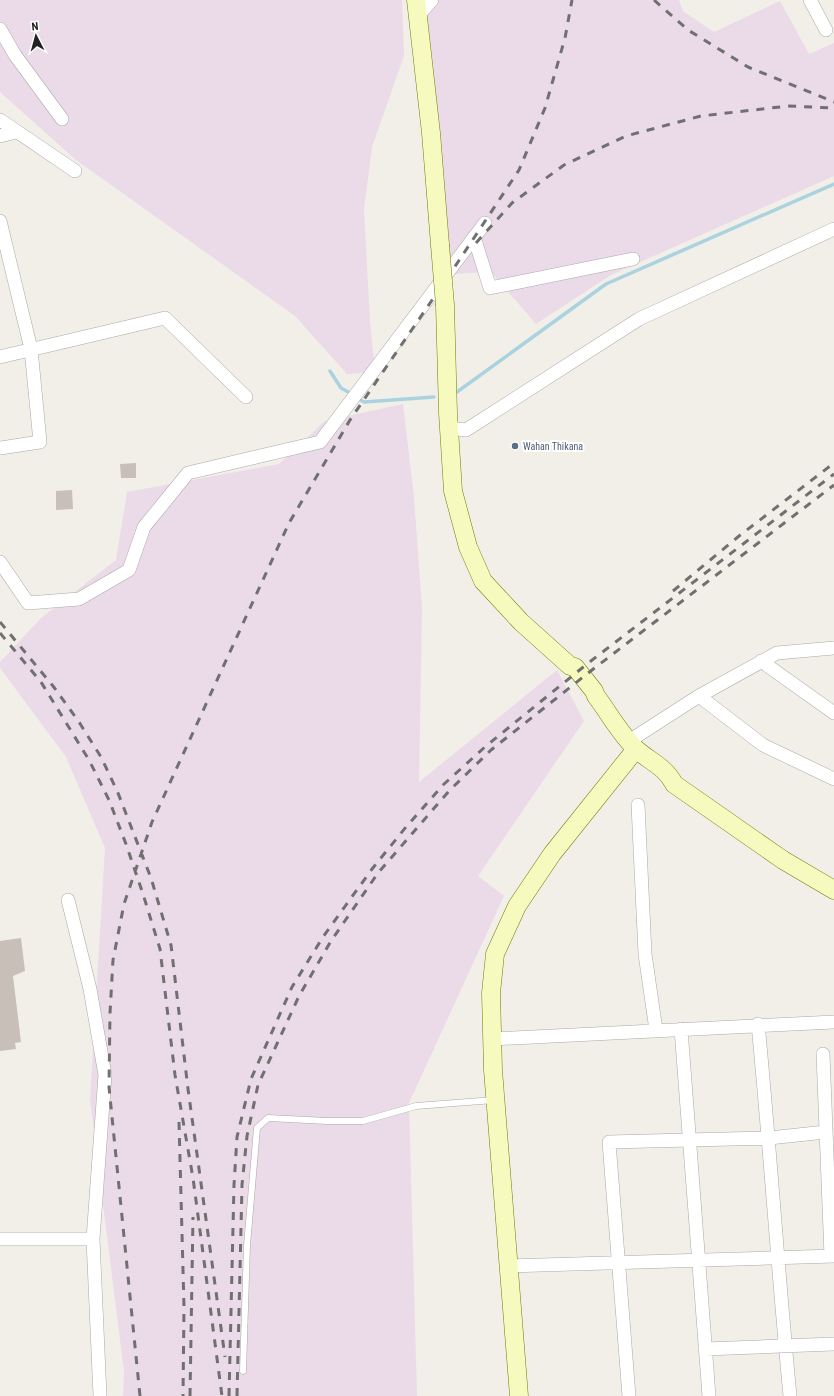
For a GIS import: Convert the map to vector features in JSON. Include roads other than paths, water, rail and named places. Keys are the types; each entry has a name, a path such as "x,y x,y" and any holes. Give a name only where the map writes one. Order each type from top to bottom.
{"main road":[{"path":"417,8 431,133 445,305 449,428 453,491 468,547 483,581 521,622 570,666 575,667 632,745 669,774 674,784 783,860 834,890"},
{"path":"519,1396 495,1100 491,993 495,954 517,906 552,854 632,745"},
{"path":"669,774 681,775 789,851 834,876"}],"street":[{"path":"417,8 432,0"},
{"path":"810,0 826,30"},
{"path":"0,29 15,55 62,119"},
{"path":"0,120 75,171"},
{"path":"0,136 16,132"},
{"path":"0,221 30,349 40,442 0,448"},
{"path":"0,562 28,603 79,599 129,570 144,528 188,473 320,442 485,223"},
{"path":"449,428 466,430 640,319 834,229"},
{"path":"474,237 490,288 633,259"},
{"path":"0,357 165,318 207,361 246,397"},
{"path":"632,745 699,696 777,653 834,648"},
{"path":"761,662 834,713"},
{"path":"699,696 763,744 834,779"},
{"path":"638,805 645,954 656,1030"},
{"path":"68,900 90,989 105,1075 93,1239 100,1396"},
{"path":"492,1039 758,1024 834,1022"},
{"path":"758,1024 790,1396"},
{"path":"681,1029 709,1396"},
{"path":"508,1266 832,1256 823,1054"},
{"path":"628,1396 609,1142 769,1138 826,1132"},
{"path":"0,1239 93,1239"},
{"path":"705,1349 834,1344"}],"lane":[{"path":"243,1371 247,1245 257,1128 268,1118 363,1121 416,1106 495,1100"}],"waterway":[{"path":"457,392 606,284 834,184"},
{"path":"330,371 341,388 352,394"},
{"path":"357,398 364,402 434,397"}],"railway":[{"path":"140,1396 109,1087 110,1013 113,960 124,904 152,822 289,523 350,420 519,170 545,108 565,38 572,0"},
{"path":"654,0 688,30 748,67 834,102"},
{"path":"476,243 512,203 564,165 626,136 701,116 788,106 834,108"},
{"path":"673,591 739,536 834,463"},
{"path":"229,1396 234,1185 237,1137 251,1079 292,987 323,937 372,869 406,827 443,785 486,746 587,664 834,474"},
{"path":"237,1396 242,1185 247,1136 258,1085 299,996 331,941 378,873 449,791 491,750 592,670 834,485"},
{"path":"0,622 53,686 79,722 101,757 118,793 151,878 171,945 188,1089 225,1357"},
{"path":"0,633 41,682 89,760 109,800 126,844 160,949 175,1075 193,1178 222,1396"},
{"path":"179,1122 184,1307 183,1396"},
{"path":"190,1396 193,1217"}],"place":[{"name":"Wahan Thikana","path":"515,446"}]}
